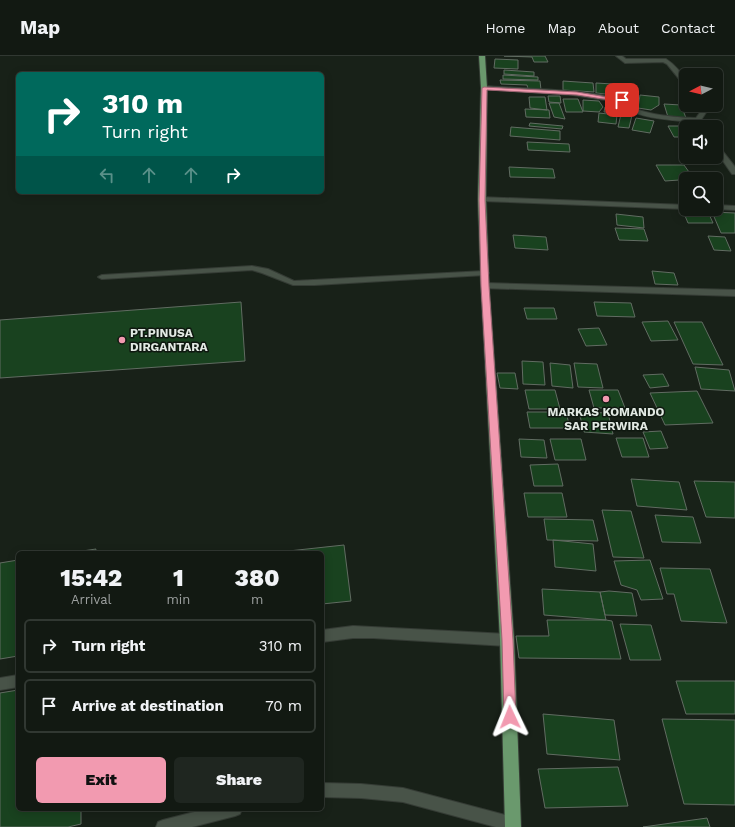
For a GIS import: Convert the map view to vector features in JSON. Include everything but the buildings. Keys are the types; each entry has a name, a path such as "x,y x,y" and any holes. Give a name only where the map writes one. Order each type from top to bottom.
{"main road":[{"path":"482,56 484,88 482,200 485,286 507,640 513,826"}],"street":[{"path":"619,56 625,61 656,58 664,60 669,63 679,75"},
{"path":"484,88 577,93 602,97 626,101 632,109 655,116 679,120"},
{"path":"698,120 703,112"},
{"path":"723,156 735,172"},
{"path":"482,200 679,207"},
{"path":"723,207 735,208"},
{"path":"485,286 735,293"}],"lane":[{"path":"102,277 252,268 265,271 293,283 315,283 485,273"},
{"path":"324,636 353,632 373,632 507,640"},
{"path":"0,684 16,681"},
{"path":"324,790 361,790 403,795 513,826"},
{"path":"163,827 227,811"}],"place":[{"name":"PT.PINUSA DIRGANTARA","path":"122,340"},
{"name":"MARKAS KOMANDO SAR PERWIRA","path":"606,399"}],"route":[{"path":"510,717 507,640 485,286 482,200 484,88 577,93 622,100"}]}
